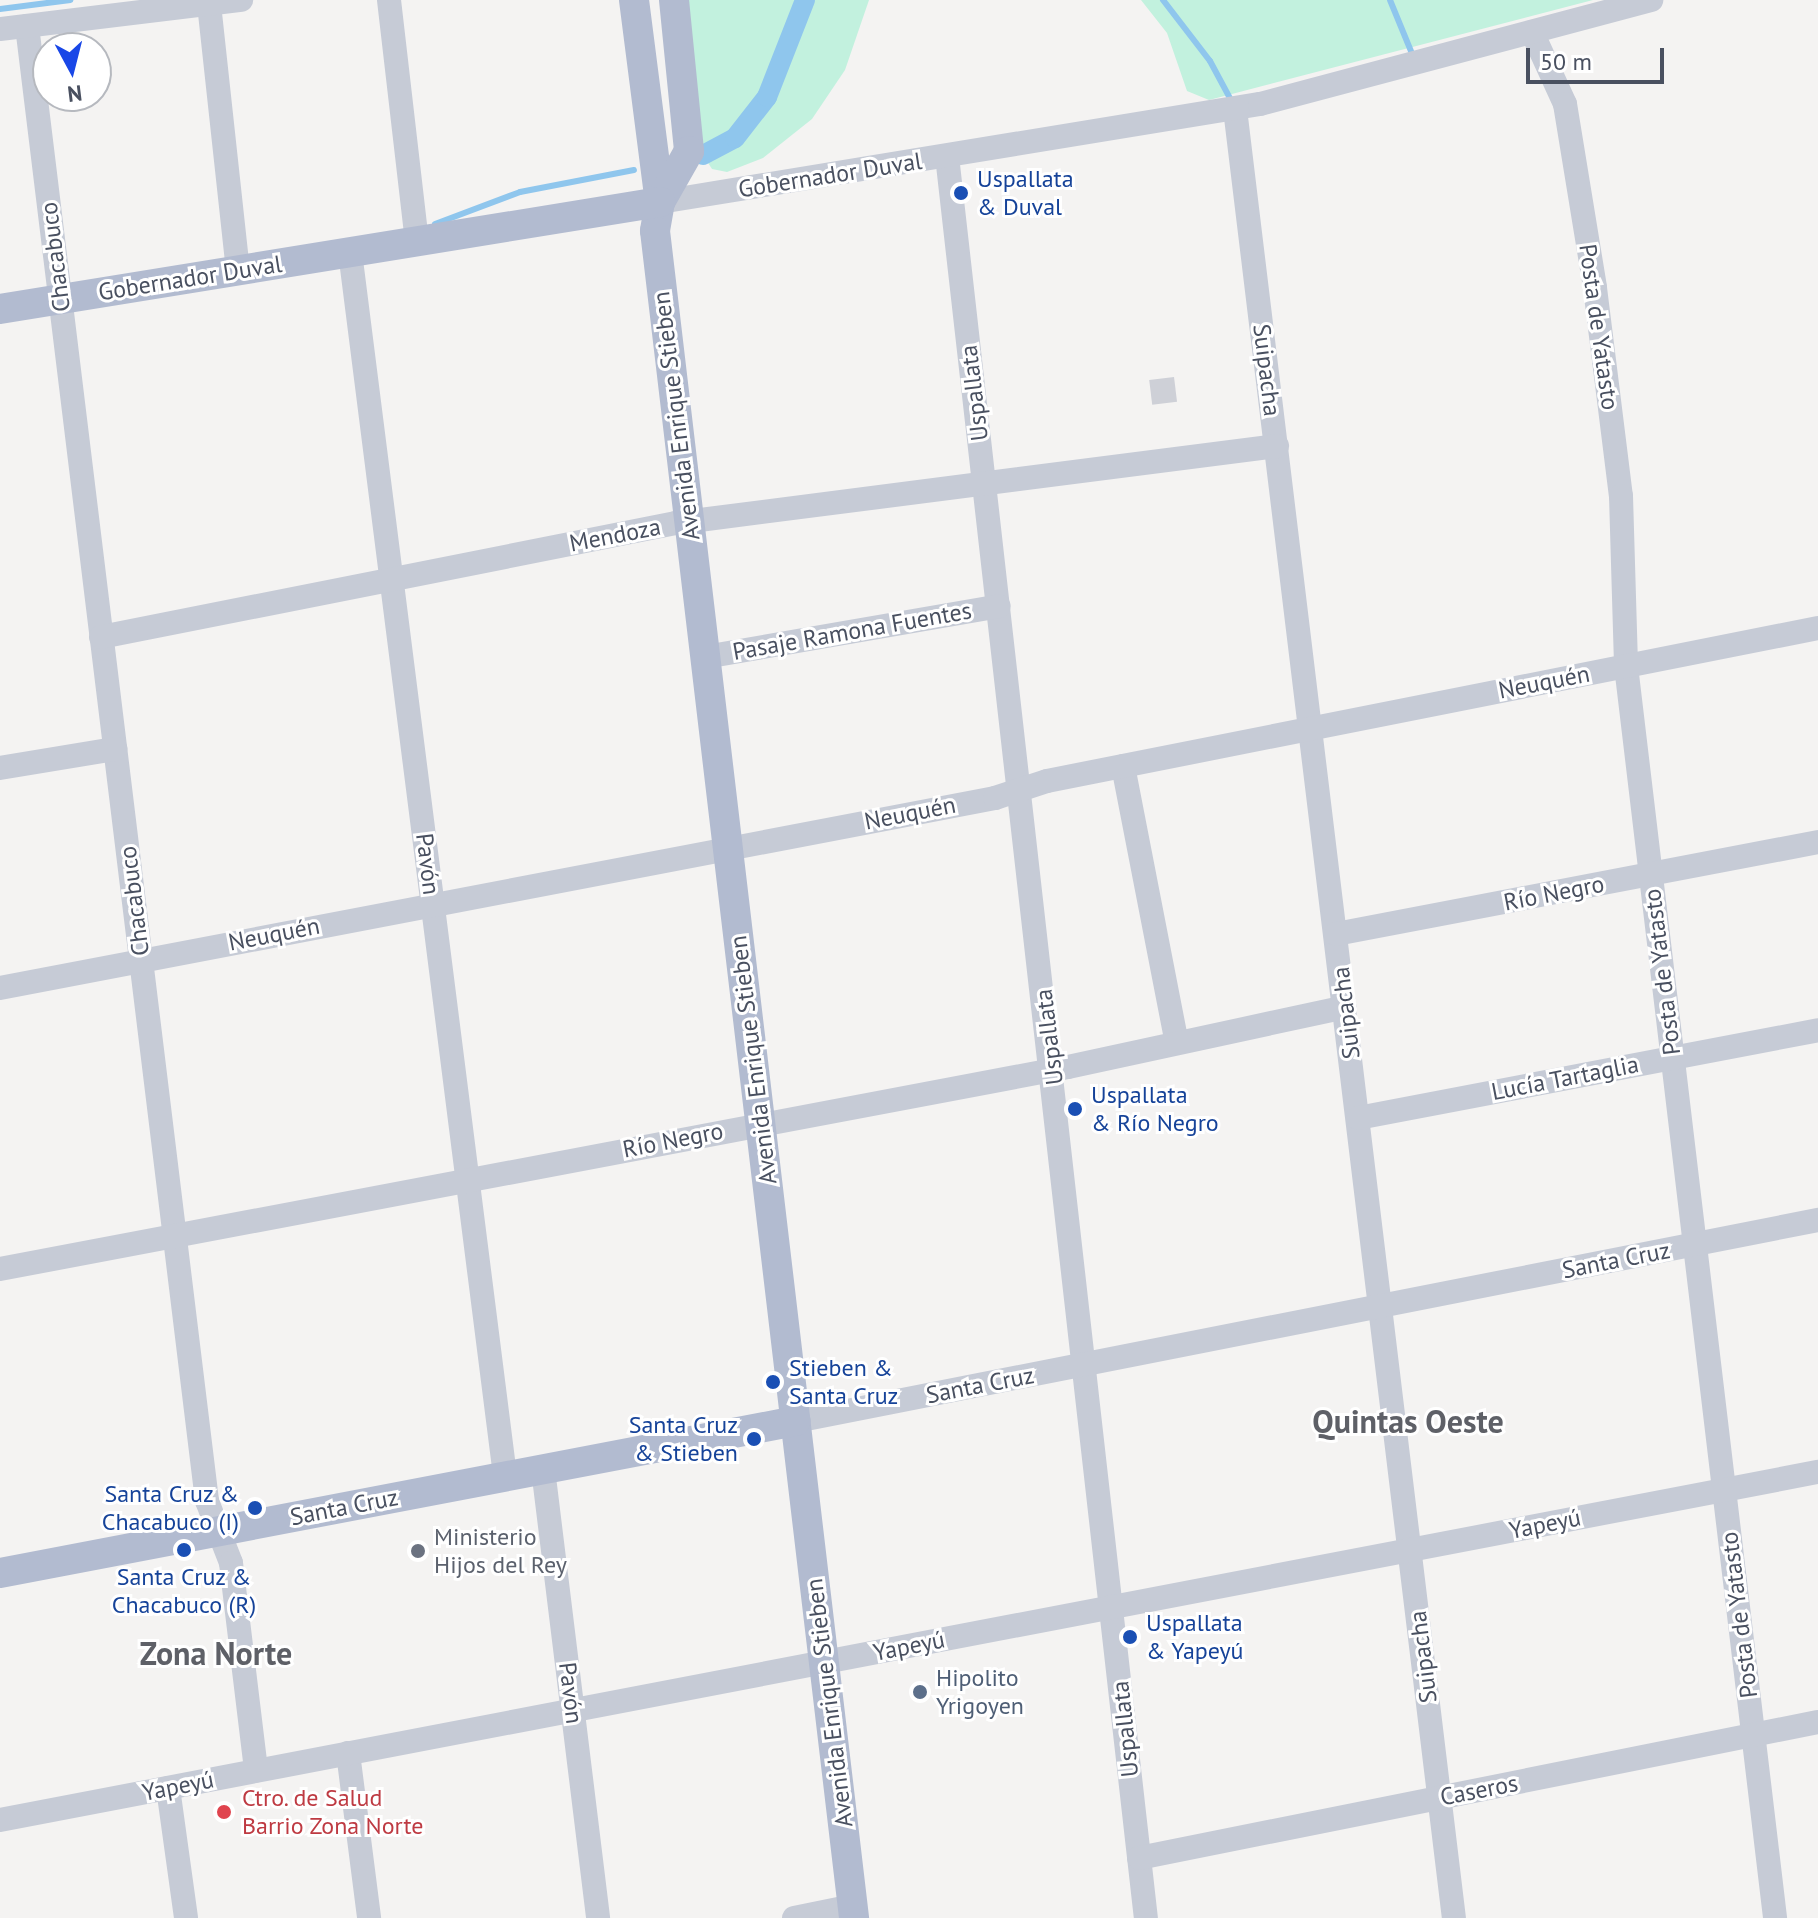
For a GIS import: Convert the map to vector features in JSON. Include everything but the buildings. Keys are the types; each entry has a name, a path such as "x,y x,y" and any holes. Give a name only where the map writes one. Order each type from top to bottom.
{"main road":[{"name":"Avenida Enrique Stieben","path":"634,0 660,202 656,240 854,1912"},
{"name":"Avenida Enrique Stieben","path":"660,202 689,151 674,0"},
{"name":"Gobernador Duval","path":"0,309 660,202"},
{"name":"Santa Cruz","path":"0,1573 796,1421"}],"street":[{"path":"0,29 241,0"},
{"path":"389,0 417,241"},
{"name":"Gobernador Duval","path":"660,202 1235,109 1651,0"},
{"path":"209,4 238,270"},
{"name":"Chacabuco","path":"27,26 207,1501 231,1563 256,1771"},
{"name":"Posta de Yatasto","path":"1532,32 1565,104 1595,288 1621,496 1626,666 1775,1918"},
{"name":"Suipacha","path":"1235,109 1454,1918"},
{"name":"Uspallata","path":"947,156 1087,1363 1146,1918"},
{"name":"Pavón","path":"350,252 505,1476"},
{"name":"Mendoza","path":"101,637 689,521 1277,446"},
{"name":"Pasaje Ramona Fuentes","path":"705,657 999,606"},
{"name":"Neuquén","path":"0,988 727,848 1818,628"},
{"path":"0,768 115,749"},
{"path":"1123,766 1177,1043"},
{"name":"Río Negro","path":"1336,934 1818,842"},
{"name":"Río Negro","path":"0,1269 1053,1069 1345,1007"},
{"name":"Lucía Tartaglia","path":"1358,1118 1818,1030"},
{"name":"Santa Cruz","path":"796,1421 1818,1220"},
{"name":"Pavón","path":"543,1469 598,1918"},
{"name":"Yapeyú","path":"0,1820 1818,1472"},
{"name":"Caseros","path":"1139,1858 1818,1722"},
{"path":"348,1753 369,1918"},
{"path":"168,1788 186,1918"},
{"path":"794,1918 854,1912"}],"green space":[{"path":"687,0 869,0 845,70 812,119 763,158 727,172 712,169 703,155"},
{"path":"1141,0 1593,0 1209,100 1187,91 1167,33"}],"waterway":[{"path":"0,9 70,0"},
{"path":"703,155 735,138 767,97 805,0"},
{"path":"1163,0 1210,61 1232,102"},
{"path":"1390,0 1413,56"},
{"path":"435,224 520,192 634,170"}],"place":[{"name":"Uspallata & Duval","path":"961,193"},
{"name":"Uspallata & Río Negro","path":"1075,1109"},
{"name":"Stieben & Santa Cruz","path":"773,1382"},
{"name":"Santa Cruz & Stieben","path":"754,1439"},
{"name":"Santa Cruz & Chacabuco (I)","path":"255,1508"},
{"name":"Santa Cruz & Chacabuco (R)","path":"184,1550"},
{"name":"Ministerio Hijos del Rey","path":"418,1551"},
{"name":"Uspallata & Yapeyú","path":"1130,1637"},
{"name":"Hipolito Yrigoyen","path":"920,1692"},
{"name":"Ctro. de Salud Barrio Zona Norte","path":"224,1812"}],"district":[{"name":"Quintas Oeste","path":"1408,1421"},
{"name":"Zona Norte","path":"216,1653"}]}
